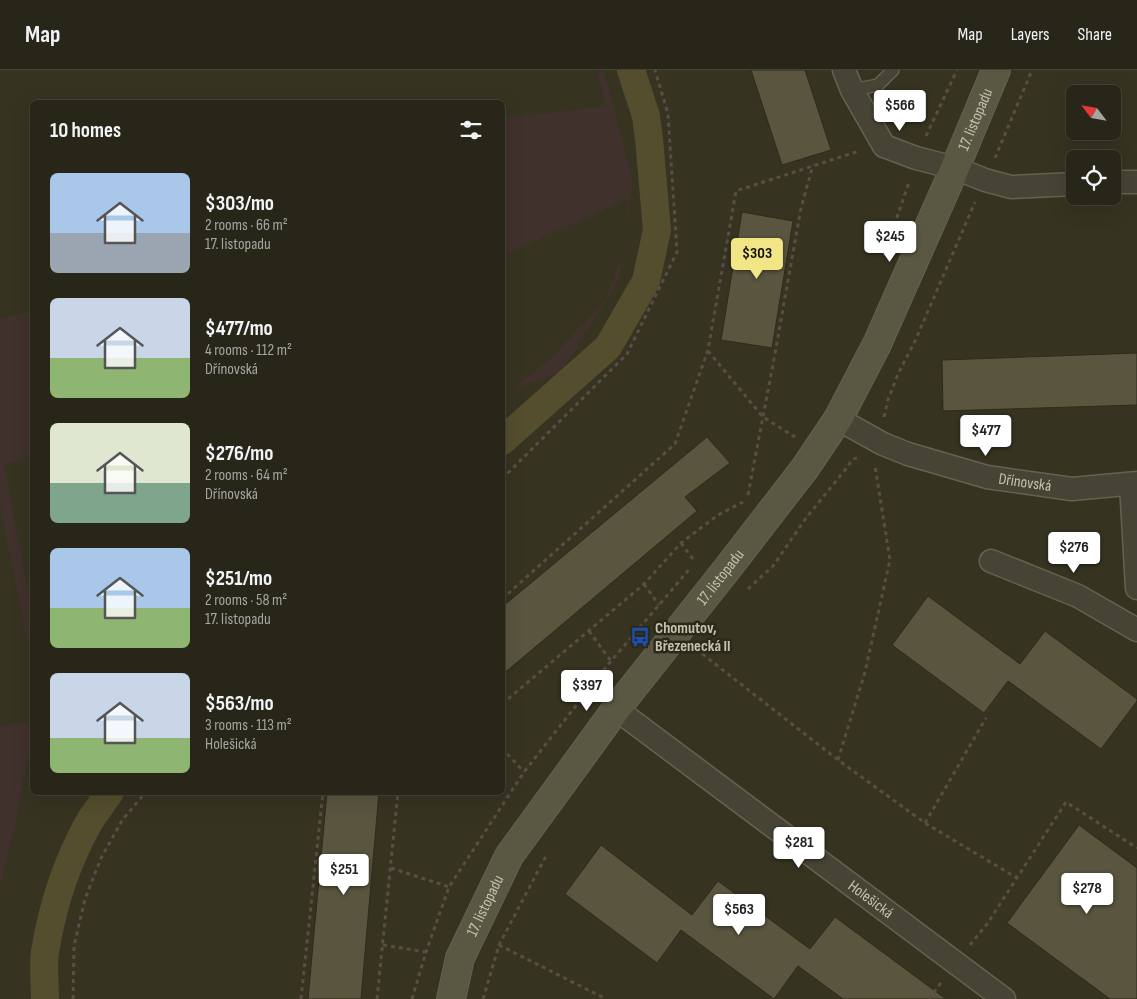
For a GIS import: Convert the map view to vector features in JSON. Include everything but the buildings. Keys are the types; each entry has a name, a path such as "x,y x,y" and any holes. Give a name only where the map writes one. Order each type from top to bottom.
{"street":[{"name":"17. listopadu","path":"451,999 460,958 509,856 616,709 806,468 838,419 877,344 996,70"},
{"path":"848,80 884,146"},
{"name":"17. listopadu","path":"884,146 916,158 955,168"},
{"path":"955,168 1012,188 1066,185"},
{"path":"1121,182 1137,182"},
{"name":"Dřínovská","path":"838,419 883,444 908,454 987,477 1072,489 1134,483 1137,588"},
{"path":"991,561 1078,596 1137,630"},
{"name":"Holešická","path":"616,709 1004,999"}],"lane":[{"path":"848,80 878,85 893,70"}],"path":[{"path":"505,476 627,354 677,252 668,114 656,70"},
{"path":"881,264 916,158 957,70"},
{"path":"505,596 675,444 708,350 736,191 868,148 884,146"},
{"path":"747,500 801,208 813,165"},
{"path":"708,350 763,417 796,438 800,429"},
{"path":"838,760 864,672 890,560 874,460"},
{"path":"741,506 753,492"},
{"path":"505,701 644,584 681,543 718,515 747,500"},
{"path":"681,543 695,562"},
{"path":"412,999 449,887 524,772 611,660 701,555"},
{"path":"644,584 659,605"},
{"path":"589,631 611,660"},
{"path":"695,648 838,760 925,823 1017,878"},
{"path":"925,823 986,718"},
{"path":"505,751 524,772"},
{"path":"73,999 74,946 85,899 101,858 123,820 144,795"},
{"path":"301,999 323,795"},
{"path":"377,999 398,795"},
{"path":"956,963 988,924 1066,802 1137,848"},
{"path":"390,868 449,887"},
{"path":"383,945 426,952"},
{"path":"483,999 499,945 606,999"}],"shaded area":[{"path":"597,70 604,70 633,181 627,223 627,199 505,255 505,118 606,106"},
{"path":"622,255 619,280 562,371 512,390 553,356 605,300"},
{"path":"30,312 30,457 4,465 30,602 30,642 27,641 0,505 0,318"},
{"path":"28,722 30,748 0,888 0,726"}],"waterway":[{"path":"505,438 608,347 646,281 657,230 646,116 631,70"},
{"path":"45,999 45,952 61,886 80,839 108,795"}],"place":[{"name":"Chomutov, Březenecká II","path":"640,637"}]}
